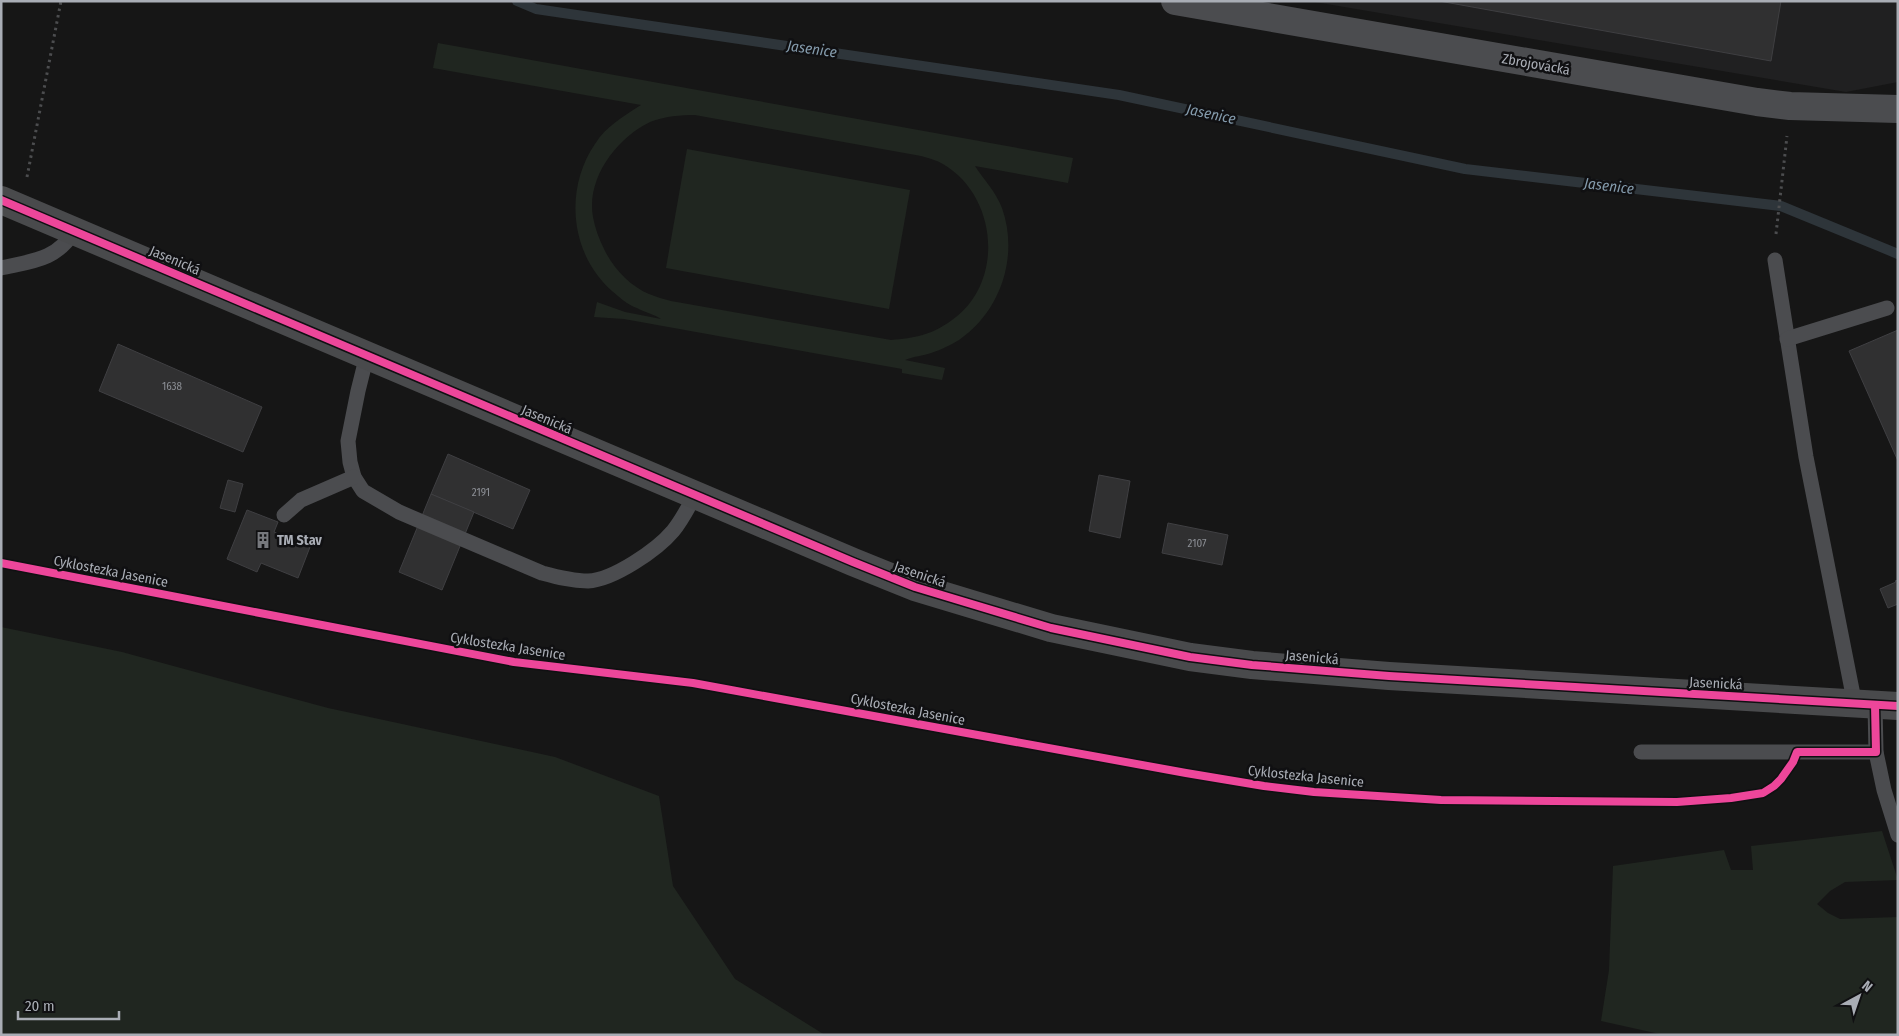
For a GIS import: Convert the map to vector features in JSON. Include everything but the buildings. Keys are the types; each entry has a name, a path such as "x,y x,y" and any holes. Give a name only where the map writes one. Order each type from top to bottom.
{"street":[{"name":"Zbrojovácká","path":"1175,1 1757,102 1790,106 1898,109"},
{"name":"Jasenická","path":"1,200 915,587 1051,628 1190,657 1252,665 1380,675 1876,705"}],"lane":[{"path":"1,268 38,260 60,250 74,230"},
{"path":"1775,260 1806,457 1876,705 1876,752 1884,790 1898,835"},
{"path":"1787,339 1887,308"},
{"path":"368,355 358,391 348,442 350,462 354,478 363,491 399,512 542,573 568,579 590,581 612,574 633,563 656,547 672,532 694,495"},
{"path":"284,515 302,500 354,478"},
{"path":"1641,752 1876,752"}],"path":[{"path":"26,181 61,1"},
{"path":"1777,221 1790,106"}],"shaded area":[{"path":"1309,1 1898,1 1898,82 1846,92"},
{"path":"438,43 1073,158 1068,183 975,166 993,191 1002,208 1007,226 1007,263 1003,281 996,298 974,328 959,340 945,347 905,360 945,368 942,380 902,373 902,369 624,319 594,317 597,302 625,312 661,319 627,303 598,276 587,259 580,240 576,220 579,181 585,162 595,144 610,127 641,105 433,68","holes":["695,115 921,156 943,164 961,178 975,197 984,218 988,240 987,263 981,285 969,304 945,325 915,337 891,340 671,301 652,295 635,286 612,263 600,241 593,217 592,202 594,188 606,161 626,138 638,129 650,122 667,117"]},
{"path":"687,149 910,190 889,309 666,268"},
{"path":"1,627 122,652 328,708 555,757 659,796 673,886 735,979 825,1035 1,1035"},
{"path":"1882,831 1898,880 1845,882 1830,891 1817,904 1828,913 1840,919 1898,917 1898,1035 1664,1035 1601,1021 1609,970 1613,866 1724,850 1731,870 1753,870 1751,846"}],"waterway":[{"name":"Jasenice","path":"517,1 536,9 1119,95 1465,169 1781,206 1898,254"}],"cycle path":[{"path":"1,200 853,562 915,587 1051,628 1190,657 1252,665 1389,676 1898,706"},
{"name":"Cyklostezka Jasenice","path":"1,563 514,662 693,683 1186,773 1314,792 1441,800 1677,802 1731,798 1763,793 1774,786 1793,762 1797,752 1876,752 1875,705"}],"place":[{"name":"TM Stav","path":"263,540"}]}
